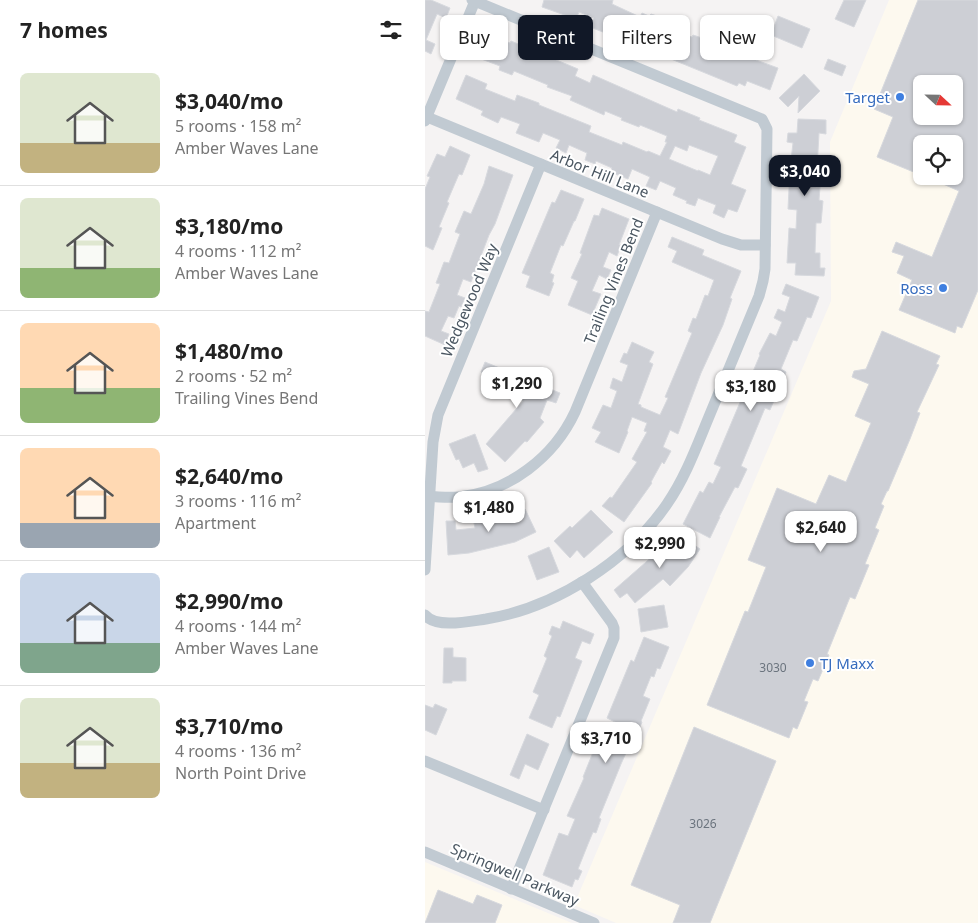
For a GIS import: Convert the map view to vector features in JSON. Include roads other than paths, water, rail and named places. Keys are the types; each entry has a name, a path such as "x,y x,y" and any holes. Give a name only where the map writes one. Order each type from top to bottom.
{"street":[{"path":"426,119 474,0 758,116 765,122 767,129 764,276 759,296 688,467 656,519 609,564 582,582 540,604 491,618 463,622 437,622 426,616"},
{"name":"Arbor Hill Lane","path":"426,119 733,243 765,245"},
{"name":"Wedgewood Way","path":"425,570 427,496 438,415 541,164"},
{"name":"Trailing Vines Bend","path":"427,496 459,497 499,486 537,463 564,433 575,412 657,212"},
{"path":"511,888 614,638 612,624 582,582"},
{"path":"425,761 544,810"},
{"name":"Springwell Parkway","path":"425,852 594,923"}],"place":[{"name":"Target","path":"900,97"},
{"name":"Ross","path":"943,288"},
{"name":"TJ Maxx","path":"810,663"}]}
